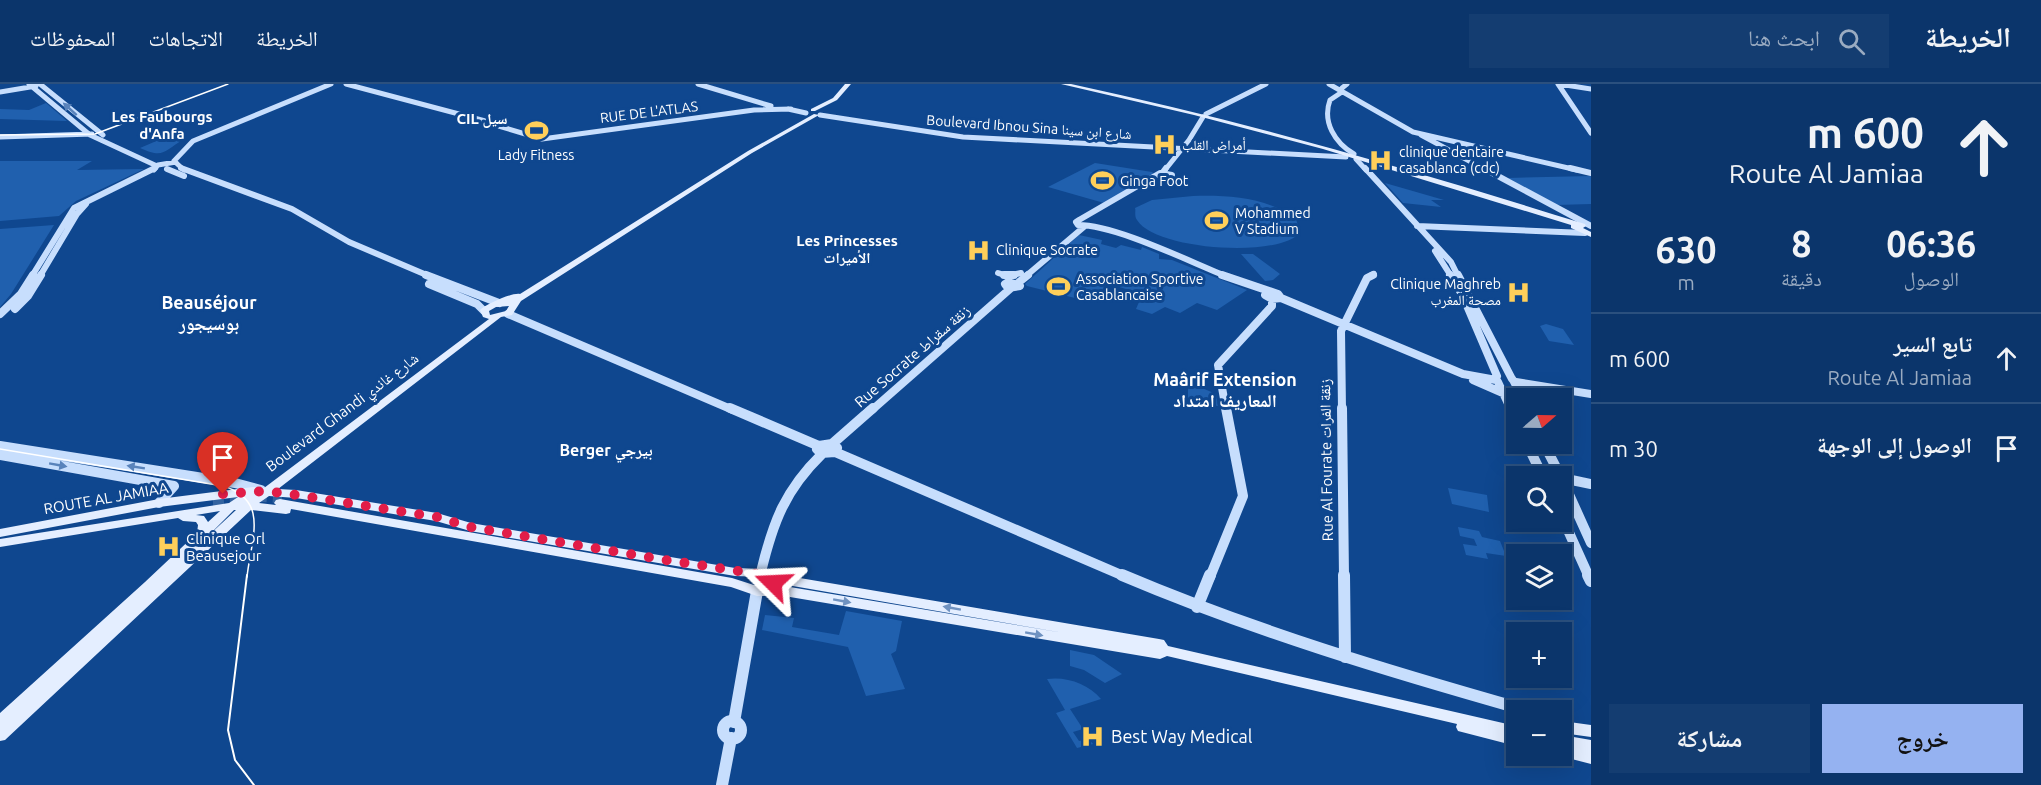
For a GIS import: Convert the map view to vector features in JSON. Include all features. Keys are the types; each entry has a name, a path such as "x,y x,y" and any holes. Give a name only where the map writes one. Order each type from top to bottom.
{"main road":[{"path":"0,92 42,84 96,132 154,157 166,166 289,214 346,247 477,304 485,313 497,317 510,310 518,299 848,92 853,84"},
{"path":"0,319 28,296 82,207 166,166 171,155 193,138 325,85 350,84"},
{"name":"RUE DE L'ATLAS","path":"350,84 544,138 754,110 791,109"},
{"name":"Boulevard Ibnou Sina شارع ابن سينا","path":"698,84 759,103 815,113"},
{"path":"500,303 815,113 848,84"},
{"path":"1058,84 1204,115 1266,84"},
{"path":"1064,84 1204,115 1350,156 1586,229"},
{"path":"1329,84 1420,132 1440,140 1586,229"},
{"path":"1559,84 1591,89"},
{"path":"1559,84 1591,134"},
{"path":"31,85 86,133 156,167"},
{"path":"177,164 174,159 177,154 193,141 325,85"},
{"path":"1342,89 1333,97 1326,109 1328,123 1334,136 1350,156 1454,266 1517,388"},
{"path":"1342,89 1356,99 1432,138 1591,172"},
{"path":"1342,89 1321,106 1320,117 1326,133 1363,166 1416,226 1448,269 1481,335 1505,394"},
{"path":"1333,97 1356,99"},
{"name":"Boulevard Ibnou Sina شارع ابن سينا","path":"772,105 960,135 1350,156"},
{"name":"RUE DE L'ATLAS","path":"754,110 772,105"},
{"name":"Rue Socrate زنقة سقراط","path":"1013,284 1021,273 1084,223 1165,174 1204,115"},
{"path":"0,135 96,132"},
{"path":"1420,132 1591,172"},
{"path":"0,135 86,133"},
{"path":"1322,150 1337,145"},
{"name":"Boulevard Ibnou Sina شارع ابن سينا","path":"1182,148 1322,150"},
{"path":"154,157 171,155"},
{"path":"1350,156 1586,229"},
{"path":"0,314 21,294 74,208 156,167 177,164 292,209 349,242 483,299 500,303 510,310 821,450 834,448 1197,607 1345,657 1506,707"},
{"path":"1363,166 1378,165"},
{"name":"Rue Socrate زنقة سقراط","path":"834,448 1013,284 1084,223 1130,194"},
{"path":"1537,212 1549,214 1554,209"},
{"path":"1096,217 1099,223 1116,232 1458,372 1505,394"},
{"path":"1084,223 1116,232"},
{"path":"1416,226 1586,229"},
{"path":"998,273 1010,276 1021,273"},
{"name":"Rue Al Fourate زنقة الفرات","path":"1345,657 1340,390 1342,324 1367,278 1374,274"},
{"path":"1197,607 1243,496 1218,365 1272,306 1273,297"},
{"name":"Boulevard Ghandi شارع غاندي","path":"0,735 248,506 258,490 500,303"},
{"name":"Boulevard Ghandi شارع غاندي","path":"0,722 232,506 258,490 497,317"},
{"path":"1458,372 1497,379 1507,385 1514,382 1591,394"},
{"path":"0,446 258,490 437,517 468,532"},
{"path":"722,785 731,738 737,737 742,730 741,725 734,722 760,582 782,502 821,450"},
{"path":"0,455 174,486 159,503"},
{"path":"1572,480 1591,484"},
{"name":"ROUTE AL JAMIAA","path":"0,533 159,503 258,490"},
{"path":"0,533 213,501 0,542"},
{"path":"281,501 760,582 1123,649 1160,654 1164,650 1506,730"},
{"path":"1572,502 1591,543"},
{"name":"ROUTE AL JAMIAA","path":"0,542 232,506 276,508 422,533 468,532"},
{"path":"156,517 197,518 204,525 203,534"},
{"path":"1569,532 1591,581"},
{"path":"1320,687 1326,682 1506,722"},
{"path":"1320,687 1329,695 1506,738"},
{"path":"1572,724 1590,730"},
{"path":"1572,728 1590,730"},
{"path":"1572,743 1591,747"},
{"path":"1572,752 1591,757"}],"shaded area":[{"path":"46,103 67,121 0,119 0,109 29,110"},
{"path":"182,130 184,139 164,152 154,153 140,148"},
{"path":"0,161 92,161 77,170 144,169 76,201 59,216 0,221"},
{"name":"Ginga Foot","path":"1095,163 1154,174 1104,203 1048,187"},
{"path":"1591,176 1591,204 1556,205 1508,178"},
{"path":"1385,183 1444,200 1431,200 1441,207 1403,203"},
{"name":"Mohammed V Stadium","path":"1193,196 1233,197 1273,206 1296,219 1300,232 1289,240 1270,245 1246,248 1219,247 1168,239 1149,230 1136,218 1135,208 1152,200"},
{"path":"54,225 11,294 0,307 0,229"},
{"path":"1079,235 1102,240 1101,244 1116,248 1121,245 1141,250 1142,247 1159,254 1159,259 1172,260 1247,290 1217,310 1197,303 1180,313 1165,307 1152,314 1136,309 1139,302 1148,296 1110,284 1092,301 1087,301 1059,294 1062,290 1057,288 1051,292 1025,284"},
{"path":"1241,254 1253,254 1280,274 1273,280 1265,281"},
{"path":"1546,324 1563,329 1574,345 1549,341 1540,326"},
{"path":"1188,382 1216,394 1218,406 1188,402"},
{"path":"1448,488 1487,495 1489,512 1452,504"},
{"path":"1458,527 1479,531 1482,537 1500,541 1506,556 1486,553 1488,559 1466,555 1463,544 1477,546 1474,539 1460,536"},
{"path":"846,611 902,621 896,651 891,654 905,689 866,696 848,647 762,630 765,615 794,618 792,627 839,635"},
{"path":"1070,650 1094,655 1122,674 1105,683 1084,670 1070,666"},
{"path":"1047,679 1077,682 1090,689 1101,699 1070,709 1083,729 1073,732 1079,741 1089,739 1093,744 1077,748 1056,713 1065,710"}],"tunnel":[{"path":"256,496 282,498"},
{"path":"213,503 243,501"}],"tram line":[{"path":"0,135 95,134 228,84"},
{"path":"0,449 223,486 238,492 247,501 254,522 247,577"},
{"path":"247,575 228,730 235,760 254,785"}],"place":[{"name":"Lady Fitness","path":"536,131"},
{"name":"أمراض القلب","path":"1164,145"},
{"name":"clinique dentaire casablanca (cdc)","path":"1381,160"},
{"name":"Ginga Foot","path":"1102,181"},
{"name":"Mohammed V Stadium","path":"1217,221"},
{"name":"Clinique Socrate","path":"978,250"},
{"name":"Association Sportive Casablancaise","path":"1058,287"},
{"name":"Clinique Maghreb مصحة المغرب","path":"1519,292"},
{"name":"Clinique Orl Beausejour","path":"168,547"},
{"name":"Best Way Medical","path":"1093,736"}],"district":[{"name":"CIL سيل","path":"482,118"},
{"name":"Les Faubourgs d'Anfa","path":"162,124"},
{"name":"Les Princesses الأميرات","path":"847,248"},
{"name":"Beauséjour بوسيجور","path":"209,312"},
{"name":"Maârif Extension المعاريف امتداد","path":"1225,389"},
{"name":"Berger بيرجي","path":"606,450"}],"route":[{"path":"223,494 253,491 278,492 437,517 470,527 747,574 765,573 771,576 773,583"}]}
